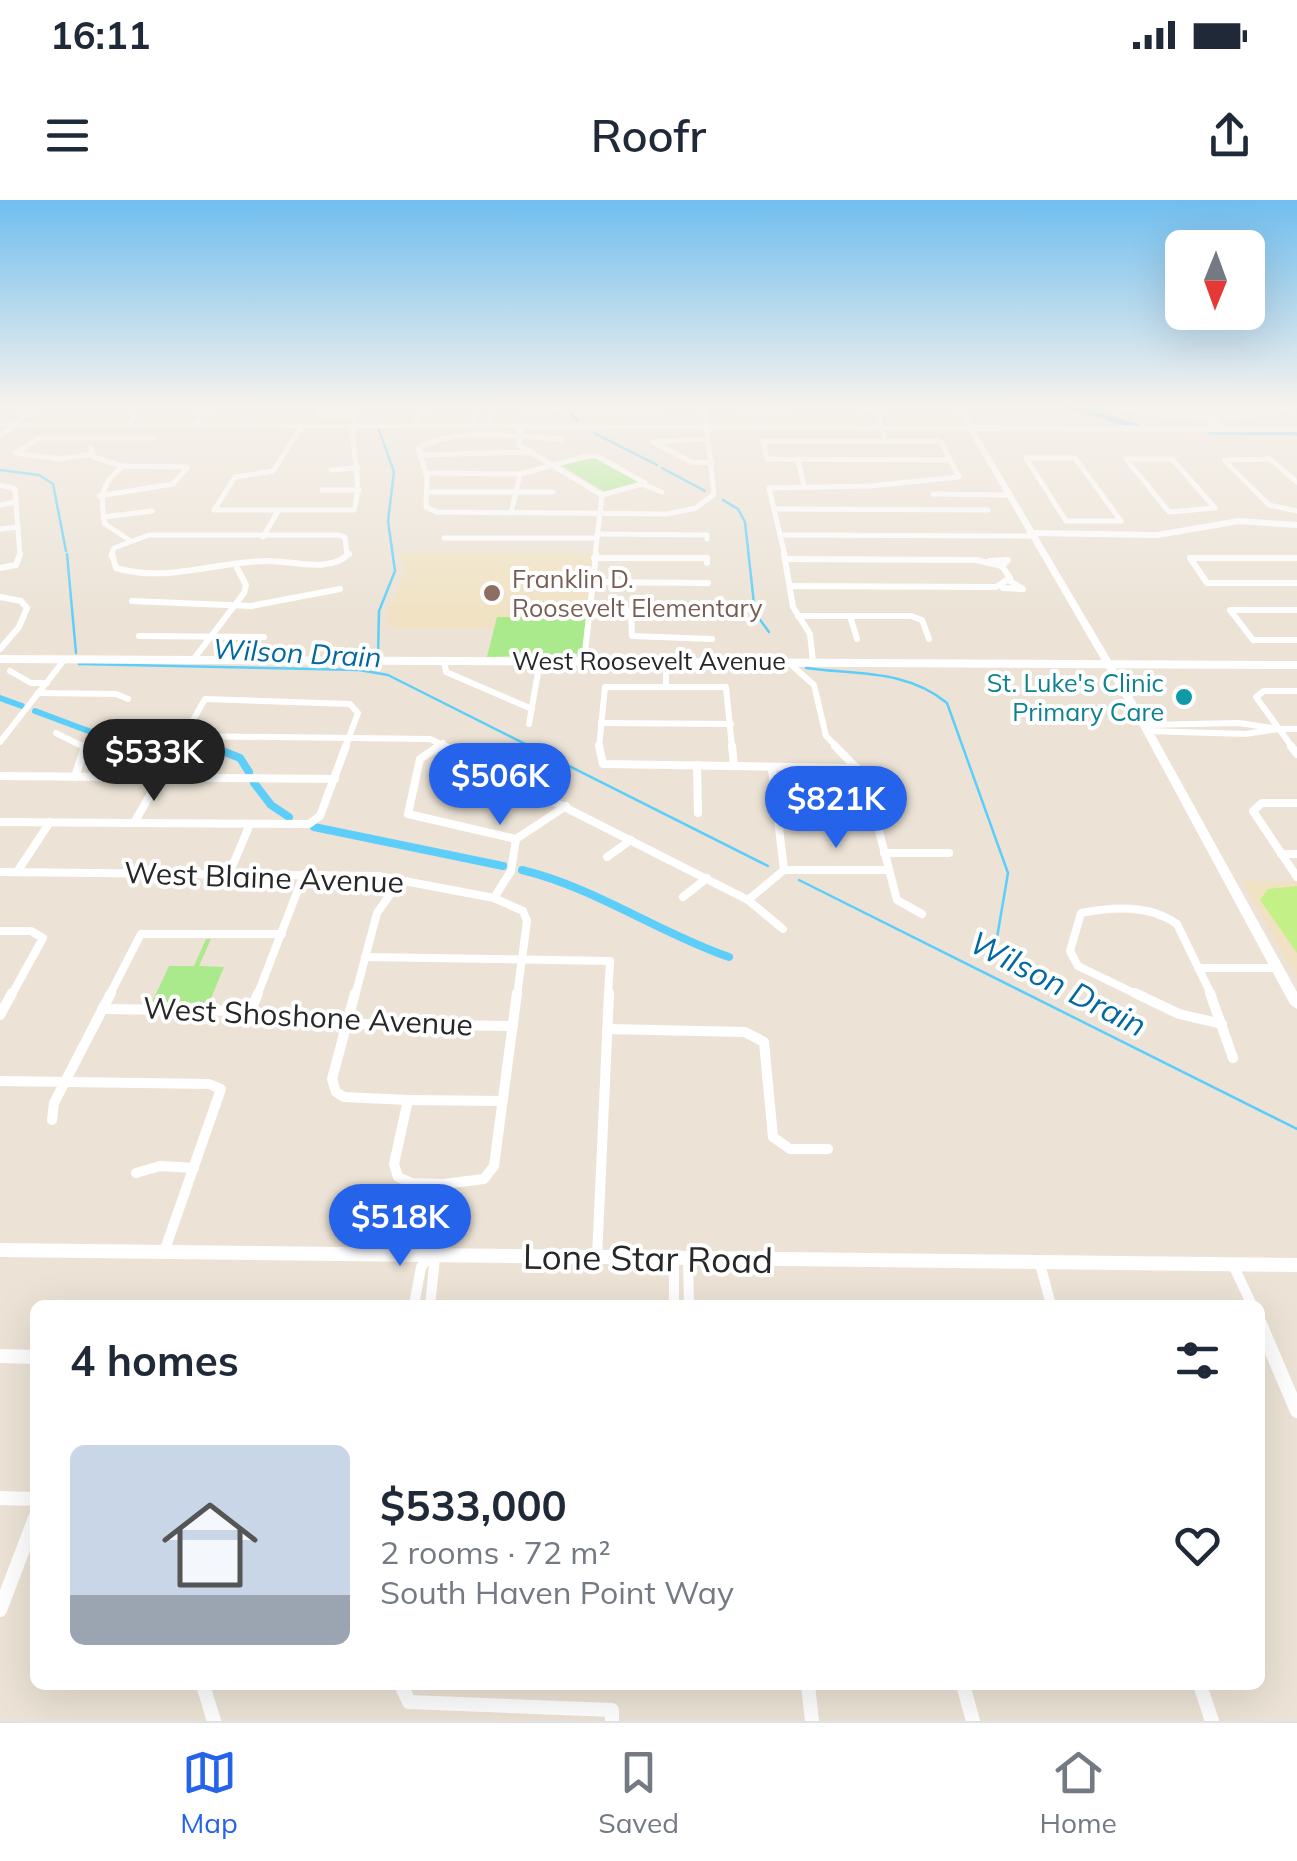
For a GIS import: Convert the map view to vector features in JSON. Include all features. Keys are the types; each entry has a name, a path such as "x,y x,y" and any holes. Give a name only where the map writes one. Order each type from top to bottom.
{"main road":[{"path":"997,476 1104,664 1146,728 1297,1004"},
{"name":"Lone Star Road","path":"0,1250 1297,1266"}],"street":[{"path":"111,476 101,483 103,518 128,539"},
{"path":"100,496 172,484 180,476"},
{"path":"238,476 214,510 354,510 360,490 359,476"},
{"path":"427,476 428,511 600,513 690,511 714,494 713,476"},
{"path":"511,513 520,476"},
{"path":"571,476 602,495 644,485"},
{"path":"629,476 662,492"},
{"path":"802,476 804,486"},
{"path":"813,662 810,634 798,616 790,586 771,486 958,480 956,476"},
{"path":"1037,476 1066,521 1121,522 1088,476"},
{"path":"1140,476 1172,513 1215,508 1187,476"},
{"path":"782,535 1172,537 1219,525 1297,525 1296,511 1272,507 1242,476"},
{"path":"928,480 940,510"},
{"path":"0,485 15,490 18,563 0,568"},
{"path":"322,490 360,490"},
{"path":"429,492 553,492"},
{"path":"934,494 1008,495"},
{"path":"584,661 602,495"},
{"path":"0,505 16,502"},
{"path":"774,509 988,510"},
{"path":"103,518 152,510"},
{"path":"263,537 278,511"},
{"path":"1196,511 1219,525"},
{"path":"1095,521 1104,536"},
{"path":"0,529 17,522"},
{"path":"159,534 342,536 350,555 326,562 266,560 186,573 120,571 111,555 128,539 159,534"},
{"path":"444,538 707,535"},
{"path":"594,558 707,558"},
{"path":"1297,558 1190,558 1207,583 1297,584"},
{"path":"785,559 990,561 1002,566 1010,582 1023,589 790,586"},
{"path":"192,660 236,606 246,585 236,566"},
{"path":"592,582 708,583"},
{"path":"1000,587 1010,582"},
{"path":"132,602 236,606 340,589"},
{"path":"0,596 21,600 27,608 0,649"},
{"path":"589,616 711,610"},
{"path":"1297,610 1230,610 1253,640 1297,640"},
{"path":"631,611 632,636 712,639"},
{"path":"798,616 919,617 928,639"},
{"path":"850,616 857,640"},
{"path":"0,636 24,635"},
{"path":"140,636 264,636"},
{"name":"West Roosevelt Avenue","path":"0,659 1297,665"},
{"path":"1,739 65,659"},
{"path":"444,660 446,672 532,708"},
{"path":"530,724 540,661"},
{"path":"666,661 666,686"},
{"path":"788,662 814,685 826,736 865,778 897,900 922,914"},
{"path":"10,671 31,683 47,682"},
{"path":"734,765 726,687 605,687 600,762 858,768"},
{"path":"1297,691 1258,692 1256,697 1297,754"},
{"path":"38,694 116,694 128,699"},
{"path":"0,822 250,824 309,824 320,816 358,712 350,704 204,699 134,823"},
{"path":"601,723 731,724"},
{"path":"1146,728 1239,724 1297,729"},
{"path":"56,733 87,747 74,777"},
{"path":"184,736 418,738 443,743 748,900 783,929"},
{"path":"443,743 420,760 406,809 408,814 516,839 566,806"},
{"path":"696,765 698,813"},
{"path":"772,769 784,870"},
{"path":"0,776 334,779"},
{"path":"1297,803 1255,806 1253,811 1297,877"},
{"path":"17,872 50,822"},
{"path":"228,874 250,824"},
{"path":"494,898 511,872 516,839"},
{"path":"607,858 631,840"},
{"path":"884,853 949,853"},
{"path":"1281,854 1297,854"},
{"path":"748,900 784,870 888,870"},
{"name":"West Blaine Avenue","path":"0,872 304,874 401,880 494,898 523,911 527,921 522,958"},
{"path":"251,1011 304,874"},
{"path":"683,897 707,878"},
{"path":"401,880 378,913 332,1080 336,1092 355,1099 502,1101"},
{"path":"1222,1024 1179,1014 1072,960 1070,950 1081,913 1166,914 1177,924 1222,1024 1234,1058"},
{"path":"0,931 31,931 43,938 0,1015"},
{"path":"52,1120 54,1103 141,934 282,934"},
{"path":"365,957 610,960 597,1258"},
{"path":"408,1100 394,1164 398,1177 412,1183 443,1184 484,1179 494,1166 522,958"},
{"path":"1198,968 1278,968"},
{"name":"West Shoshone Avenue","path":"102,1009 251,1011 285,1021 347,1024 513,1026"},
{"path":"607,1030 746,1032 760,1036 764,1042 772,1137 782,1147 828,1149"},
{"path":"0,1081 209,1084 222,1088 164,1252"},
{"path":"136,1173 160,1166 194,1168"},
{"path":"431,1300 436,1267 432,1255 443,1184"},
{"path":"415,1300 422,1268 432,1255"},
{"path":"675,1300 681,1260"},
{"path":"681,1260 688,1300"},
{"path":"1040,1264 1050,1300"},
{"path":"1234,1264 1250,1300"},
{"path":"1265,1334 1291,1385 1297,1411"},
{"path":"0,1356 30,1357"},
{"path":"0,1498 30,1498"},
{"path":"0,1610 30,1531"},
{"path":"205,1690 214,1721"},
{"path":"403,1690 409,1702 612,1710 612,1721"},
{"path":"809,1690 812,1721"},
{"path":"965,1690 973,1721"},
{"path":"1202,1690 1212,1721"}],"shaded area":[{"name":"Franklin D. Roosevelt Elementary","path":"401,552 593,553 586,617 498,617 494,628 388,628 387,614 405,572"},
{"path":"1242,881 1297,882 1297,977"}],"green space":[{"path":"579,476 627,476 640,483 605,492"},
{"path":"497,617 586,617 582,654 487,657"},
{"path":"1297,886 1297,953 1260,900 1268,889"},
{"path":"206,939 211,939 199,966 224,967 209,1003 152,1002 169,966 194,966"}],"waterway":[{"name":"Wilson Drain","path":"41,476 53,484 66,551"},
{"path":"378,655 379,611 395,571 388,521 394,476"},
{"path":"677,476 705,491"},
{"path":"723,500 738,509 745,522 755,613 769,632"},
{"name":"Wilson Drain","path":"67,554 76,653"},
{"name":"Wilson Drain","path":"79,664 359,670 388,675 768,866"},
{"path":"806,668 898,679 947,703 1008,873 993,961"},
{"path":"0,698 22,706"},
{"path":"35,711 102,736 175,738"},
{"path":"198,741 216,748"},
{"path":"210,746 240,758 249,772"},
{"path":"254,783 271,805 289,817"},
{"path":"314,827 503,866"},
{"path":"522,870 575,888 729,957"},
{"name":"Wilson Drain","path":"799,880 1297,1129"}],"place":[{"name":"Franklin D. Roosevelt Elementary","path":"492,593"},
{"name":"St. Luke's Clinic Primary Care","path":"1184,697"}]}
